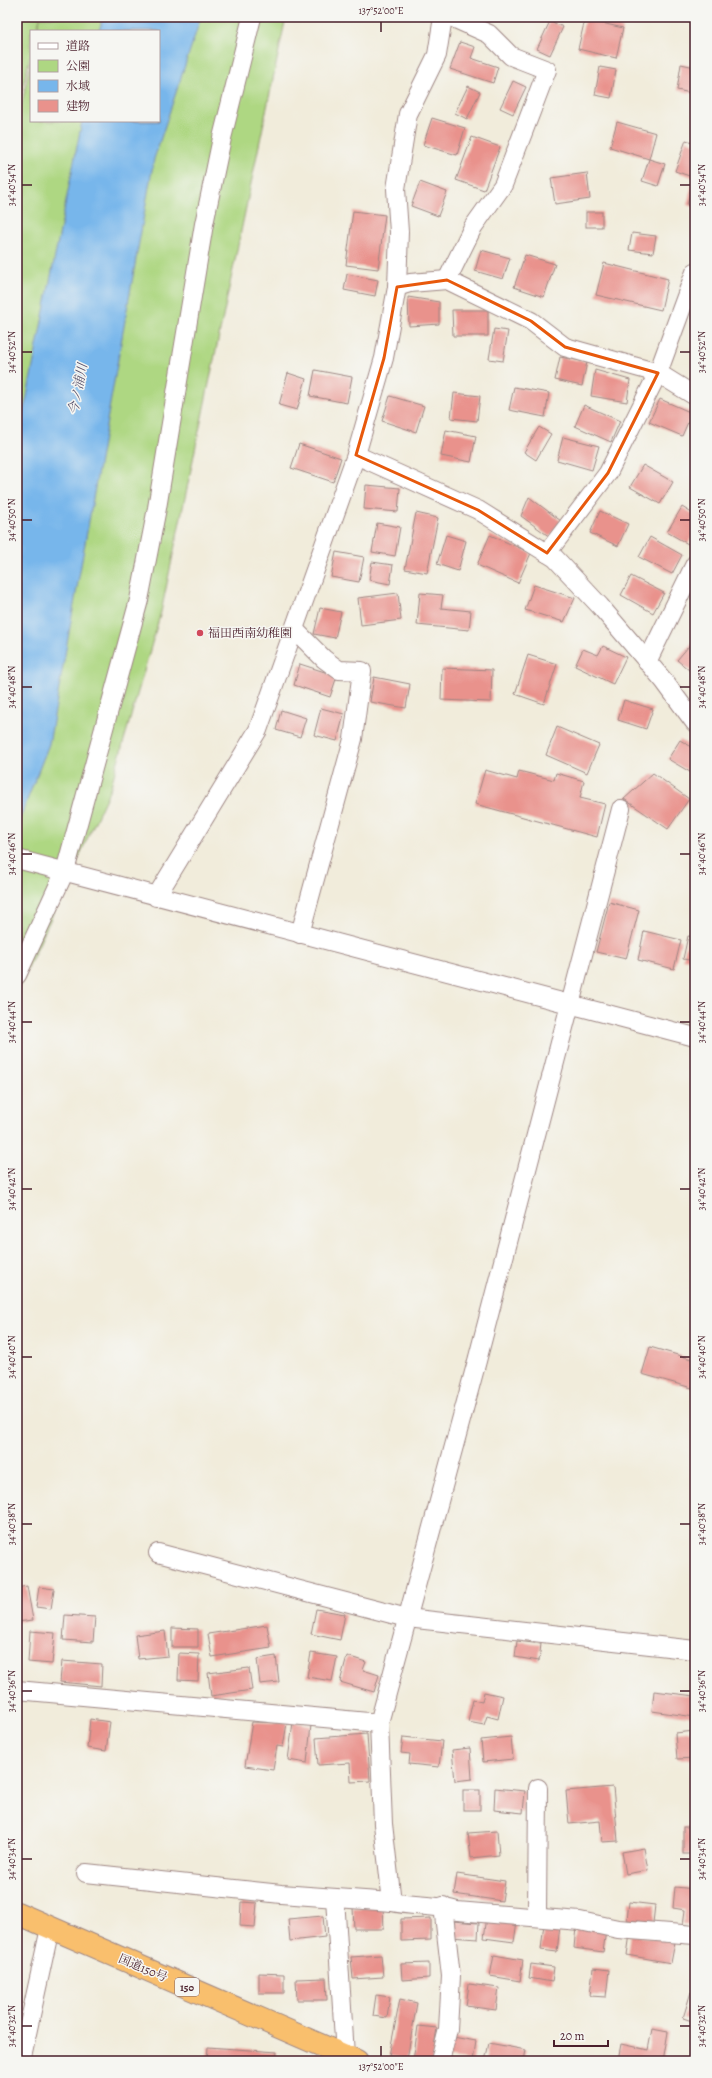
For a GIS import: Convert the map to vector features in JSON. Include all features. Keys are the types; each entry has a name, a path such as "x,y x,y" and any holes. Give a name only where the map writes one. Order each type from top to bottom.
{"highway":[{"name":"国道150号","path":"17,1914 348,2059"}],"street":[{"path":"17,975 62,870 140,600 157,508 204,224 222,138 252,17"},
{"path":"156,897 258,730 356,455 384,358 397,287 399,232 396,189 408,114 437,55 443,17"},
{"path":"447,280 473,226 503,185 547,70 511,56 489,34 451,17"},
{"path":"547,553 608,473 658,373 695,272"},
{"path":"397,287 447,280 531,321 565,347 658,373 695,396"},
{"path":"356,455 478,510 555,558 600,606 647,662 695,724"},
{"path":"647,662 695,564"},
{"path":"294,629 324,659 339,670 362,672 353,739 300,934"},
{"path":"392,1902 383,1824 379,1723 477,1361 621,809"},
{"path":"17,859 62,870 156,897 695,1037"},
{"path":"158,1553 407,1618 695,1650"},
{"path":"17,1690 379,1723"},
{"path":"537,1917 538,1788"},
{"path":"86,1873 335,1898 392,1902 408,1906 443,1906 457,1911 580,1921 618,1929 695,1935"},
{"path":"335,1898 348,2059"},
{"path":"440,2061 448,2029 451,1976 443,1906"},
{"path":"22,2061 50,1928"}],"highlighted area":[{"path":"447,280 531,321 565,347 658,373 608,473 547,553 478,510 356,455 384,358 397,287"}],"green space":[{"path":"17,17 286,17 161,612 110,789 17,992 17,126 30,66 30,122 160,122 160,30 37,30 40,18 36,30 30,30 30,57 17,111"}],"water":[{"name":"今ノ浦川","path":"102,17 201,17 154,159 49,744 17,826 17,433 26,401 82,122 160,122 160,30 100,30"}],"building":[{"path":"585,19 623,28 616,58 578,49"},
{"path":"550,21 563,27 550,55 537,49"},
{"path":"460,42 475,47 471,58 498,67 493,83 450,69"},
{"path":"681,64 695,67 695,94 677,90"},
{"path":"600,67 616,70 611,98 595,95"},
{"path":"513,81 526,87 513,114 500,108"},
{"path":"468,86 480,92 467,119 455,113"},
{"path":"432,118 465,128 457,155 423,145"},
{"path":"617,122 656,133 649,159 610,147"},
{"path":"472,137 500,147 484,190 456,180"},
{"path":"686,140 695,143 695,178 675,171"},
{"path":"649,159 665,164 658,186 642,181"},
{"path":"587,173 590,199 555,204 551,178"},
{"path":"693,181 695,181 695,207 687,205"},
{"path":"420,182 447,192 438,216 411,206"},
{"path":"353,211 385,215 378,269 346,265"},
{"path":"586,212 602,212 602,227 586,227"},
{"path":"632,233 656,236 653,253 629,250"},
{"path":"481,250 510,258 503,279 475,271"},
{"path":"525,255 555,264 544,297 514,287"},
{"path":"604,263 668,279 661,310 596,295"},
{"path":"347,274 378,280 375,296 344,290"},
{"path":"408,297 439,302 439,324 409,326"},
{"path":"452,310 488,310 488,336 453,336"},
{"path":"494,329 508,331 503,361 489,359"},
{"path":"560,357 587,362 582,386 555,380"},
{"path":"315,370 352,377 347,403 310,396"},
{"path":"595,370 630,380 627,402 591,396"},
{"path":"288,373 306,379 297,410 279,405"},
{"path":"514,387 549,393 545,417 509,410"},
{"path":"454,393 480,396 477,421 451,418"},
{"path":"390,396 424,406 416,432 382,421"},
{"path":"660,399 692,413 682,436 649,422"},
{"path":"584,405 620,421 611,442 575,426"},
{"path":"539,427 551,434 536,460 524,452"},
{"path":"446,430 476,436 471,462 441,456"},
{"path":"563,437 599,446 592,470 557,460"},
{"path":"299,444 341,458 333,482 291,468"},
{"path":"643,465 673,482 660,504 630,487"},
{"path":"366,485 400,488 398,512 364,509"},
{"path":"529,497 561,521 550,537 521,516"},
{"path":"682,507 695,515 695,532 688,544 667,532"},
{"path":"600,511 628,524 618,546 590,533"},
{"path":"416,513 438,518 427,573 405,569"},
{"path":"377,523 400,527 395,556 372,552"},
{"path":"446,535 466,541 458,571 437,564"},
{"path":"490,535 531,553 518,583 477,565"},
{"path":"650,537 682,555 672,574 639,557"},
{"path":"336,552 364,557 359,582 331,577"},
{"path":"372,562 393,565 390,584 369,580"},
{"path":"631,576 664,593 653,613 621,595"},
{"path":"534,585 575,598 564,622 525,610"},
{"path":"398,593 401,620 361,625 358,598"},
{"path":"420,593 443,595 441,608 471,611 469,630 417,625"},
{"path":"320,608 341,612 335,638 314,634"},
{"path":"695,639 695,675 677,660"},
{"path":"603,646 626,657 613,684 575,666 583,649 598,655"},
{"path":"528,655 557,664 544,704 515,694"},
{"path":"300,664 337,676 330,697 294,685"},
{"path":"442,668 492,670 491,702 441,700"},
{"path":"374,677 410,684 406,708 370,702"},
{"path":"624,700 653,709 646,729 618,720"},
{"path":"321,708 344,714 337,741 314,735"},
{"path":"281,710 306,718 300,737 276,730"},
{"path":"557,727 599,745 587,773 546,755"},
{"path":"680,740 695,749 695,775 668,759"},
{"path":"485,770 517,779 519,771 554,780 556,773 584,781 580,798 605,804 597,837 475,804"},
{"path":"653,773 689,799 668,829 624,799"},
{"path":"609,902 639,910 626,959 596,952"},
{"path":"644,931 681,940 674,969 638,960"},
{"path":"688,936 695,937 695,961 683,959"},
{"path":"650,1347 695,1360 695,1378 692,1388 642,1374"},
{"path":"27,1586 33,1620 17,1622 17,1588"},
{"path":"39,1587 54,1589 51,1609 36,1607"},
{"path":"316,1609 345,1614 340,1640 311,1634"},
{"path":"65,1615 95,1617 93,1642 63,1640"},
{"path":"267,1625 271,1648 212,1657 208,1634"},
{"path":"172,1628 198,1629 198,1647 172,1647"},
{"path":"30,1631 55,1633 52,1664 28,1662"},
{"path":"165,1631 168,1656 138,1659 135,1635"},
{"path":"517,1641 541,1644 539,1661 515,1657"},
{"path":"179,1653 199,1654 198,1681 178,1680"},
{"path":"311,1653 337,1657 332,1681 307,1677"},
{"path":"276,1656 279,1682 260,1684 257,1659"},
{"path":"347,1656 366,1662 363,1670 379,1675 374,1692 340,1682"},
{"path":"62,1661 102,1664 101,1686 60,1682"},
{"path":"249,1668 252,1690 211,1696 208,1673"},
{"path":"654,1691 695,1696 695,1717 652,1711"},
{"path":"484,1692 503,1696 498,1719 487,1716 484,1725 468,1722 473,1700 482,1702"},
{"path":"90,1719 110,1722 106,1751 87,1748"},
{"path":"252,1722 287,1723 283,1747 277,1746 273,1770 245,1766"},
{"path":"293,1722 311,1725 307,1763 288,1760"},
{"path":"695,1731 695,1758 677,1759 675,1733"},
{"path":"367,1734 370,1781 351,1782 350,1763 318,1765 316,1738"},
{"path":"403,1737 442,1741 439,1767 409,1764 410,1754 401,1753"},
{"path":"511,1737 513,1759 483,1762 481,1740"},
{"path":"470,1748 472,1779 455,1781 452,1750"},
{"path":"613,1787 618,1841 602,1842 600,1821 569,1824 566,1791"},
{"path":"495,1788 525,1791 523,1813 494,1810"},
{"path":"463,1790 480,1790 480,1810 463,1810"},
{"path":"683,1827 695,1827 695,1854 683,1854"},
{"path":"497,1831 499,1855 471,1858 468,1833"},
{"path":"644,1848 648,1870 626,1874 622,1852"},
{"path":"457,1874 505,1881 502,1901 454,1894"},
{"path":"675,1887 695,1889 695,1926 683,1925 685,1910 673,1908"},
{"path":"241,1902 257,1903 255,1927 240,1926"},
{"path":"629,1902 655,1905 653,1923 627,1920"},
{"path":"383,1907 384,1929 354,1929 353,1908"},
{"path":"323,1916 325,1937 290,1941 288,1919"},
{"path":"487,1917 517,1921 514,1942 484,1938"},
{"path":"431,1918 431,1940 401,1941 401,1919"},
{"path":"452,1921 479,1923 478,1939 450,1937"},
{"path":"544,1923 560,1925 557,1952 541,1950"},
{"path":"576,1926 606,1930 603,1952 574,1948"},
{"path":"630,1934 675,1942 671,1963 627,1955"},
{"path":"381,1955 383,1977 353,1979 351,1957"},
{"path":"494,1955 523,1960 520,1981 490,1976"},
{"path":"429,1963 429,1978 402,1980 401,1964"},
{"path":"531,1964 554,1967 552,1982 529,1978"},
{"path":"593,1968 609,1970 606,1997 590,1996"},
{"path":"259,1973 284,1974 284,1993 259,1993"},
{"path":"326,1978 327,2000 297,2000 296,1979"},
{"path":"469,1984 499,1988 496,2010 466,2006"},
{"path":"691,1992 695,1993 695,2022 683,2018"},
{"path":"376,1995 390,1997 387,2018 373,2016"},
{"path":"400,1999 417,2003 407,2059 389,2056"},
{"path":"418,2026 437,2028 432,2061 413,2061"},
{"path":"652,2029 668,2032 663,2061 618,2060 621,2044 648,2050"},
{"path":"447,2036 476,2041 473,2061 444,2057"},
{"path":"489,2043 526,2050 524,2061 485,2061"},
{"path":"208,2047 277,2052 276,2061 207,2061"}],"place":[{"name":"福田西南幼稚園","path":"200,633"}]}
